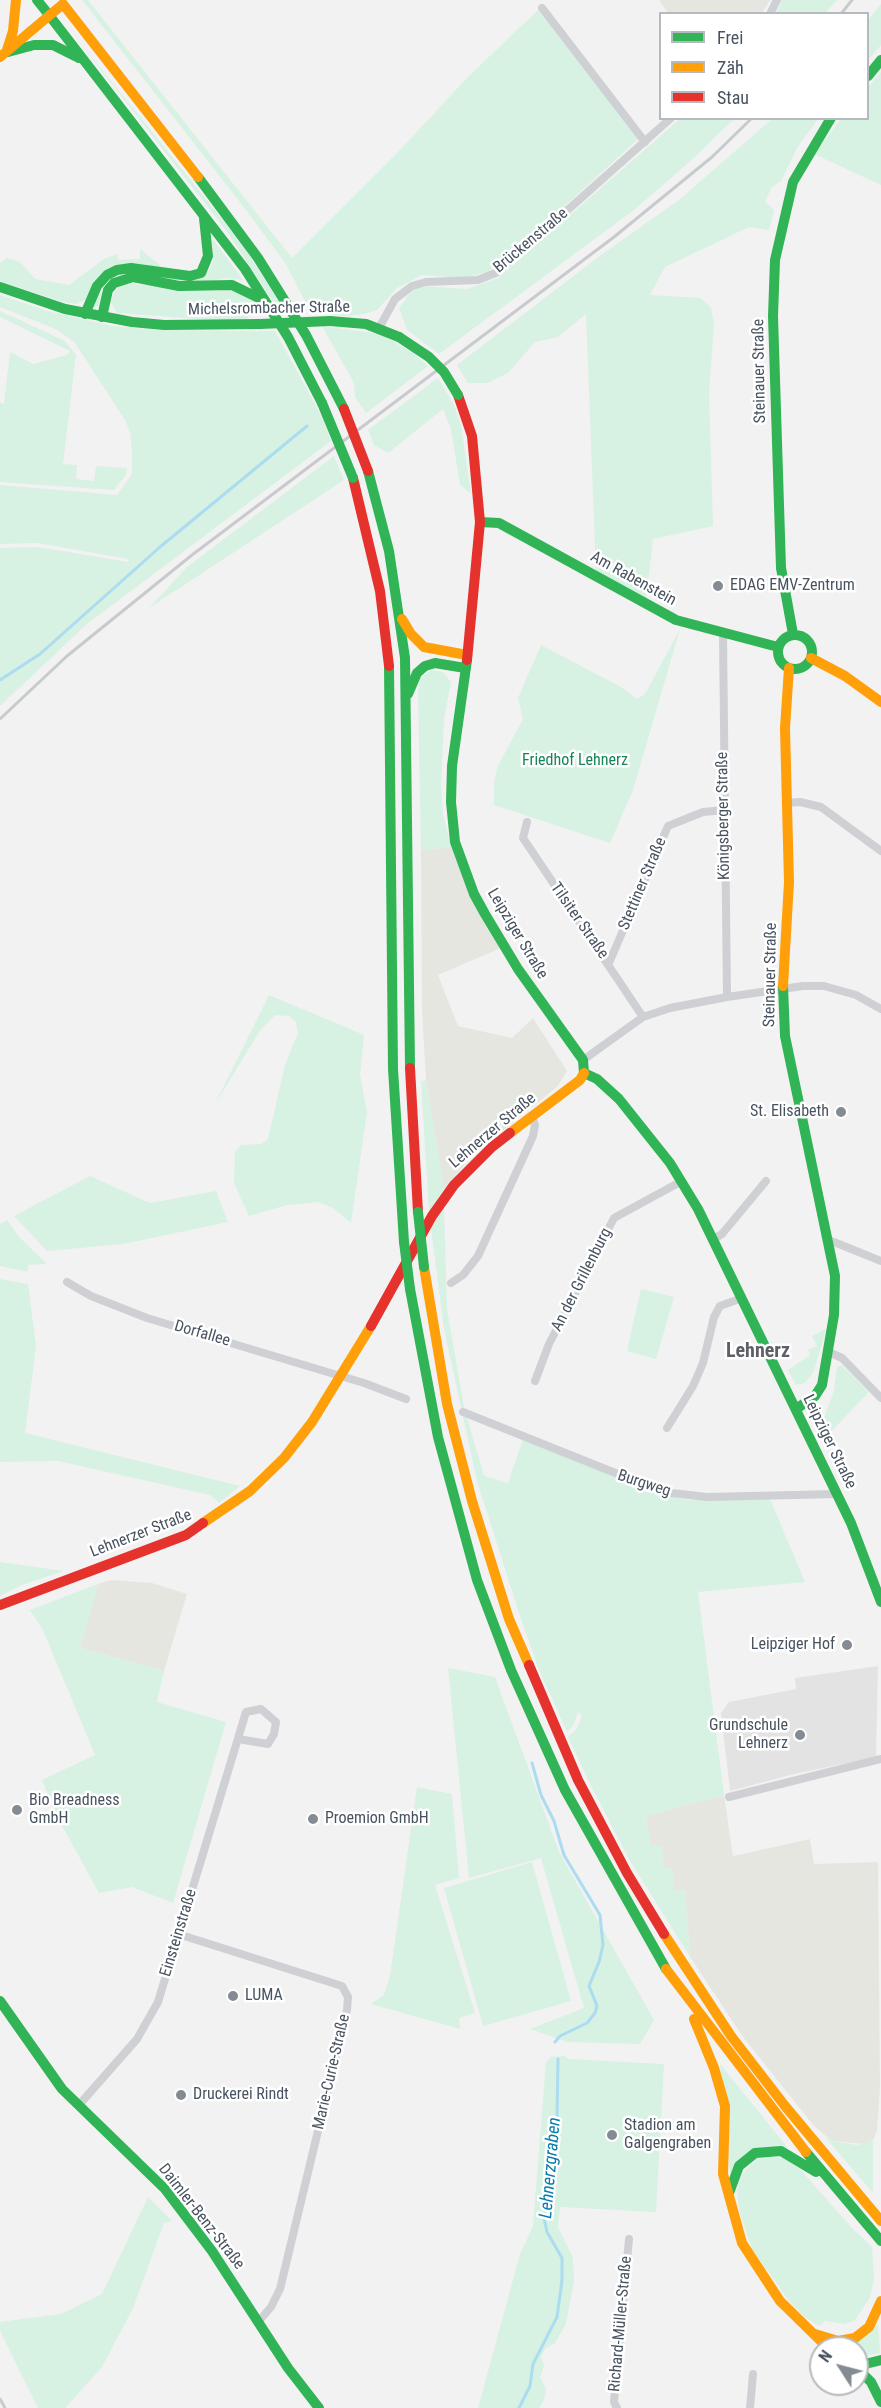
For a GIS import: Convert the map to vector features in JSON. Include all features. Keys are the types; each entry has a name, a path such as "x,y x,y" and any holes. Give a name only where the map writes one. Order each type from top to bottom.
{"main road":[{"path":"3,55 13,31 16,0"},
{"path":"37,0 204,215 266,301 322,403 353,478 380,591 389,665 393,1069 404,1242 424,1369 454,1500 477,1580 548,1755 657,1957 685,1997 831,2183 881,2241"},
{"path":"3,55 61,2 252,251 306,335 344,410 368,471 389,551 400,614 406,697 409,1055 418,1212 424,1267 447,1404 472,1501 509,1618 563,1749 601,1825 676,1954 731,2036 785,2106 881,2221"},
{"path":"3,55 34,45 53,45 83,60"},
{"path":"869,73 881,60"},
{"name":"Steinauer Straße","path":"793,634 781,568 773,316 775,260 783,218 794,182 812,146 830,120"},
{"path":"85,314 97,286 107,275 117,270 131,268 189,276 201,273 208,256 209,238 204,215"},
{"path":"102,317 108,290 114,283 133,277 179,286 232,285 266,301"},
{"name":"Michelsrombacher Straße","path":"0,287 85,314 164,325 352,322 379,328 399,337 429,357 444,372 458,395 472,436 480,522"},
{"name":"Am Rabenstein","path":"480,522 500,523 668,616 693,626 778,647"},
{"name":"Leipziger Straße","path":"480,522 478,565 451,785 452,820 461,861 474,894 518,969 583,1060"},
{"path":"400,614 411,634 424,647 468,655"},
{"path":"793,634 804,637 809,641 811,658 800,668 789,668 781,662 778,647 784,639 793,634"},
{"path":"811,658 845,676 881,702"},
{"path":"406,697 417,673 425,666 435,663 465,668"},
{"name":"Steinauer Straße","path":"789,668 784,728 789,882 783,990 788,1054 829,1240 835,1295 829,1352 819,1391 796,1409"},
{"path":"583,1060 584,1073"},
{"name":"Leipziger Straße","path":"584,1073 597,1078 619,1099 682,1181 714,1239 837,1494 870,1568 881,1602"},
{"name":"Lehnerzer Straße","path":"0,1605 36,1589 151,1549 211,1520 250,1491 284,1458 312,1422 389,1296 432,1216 454,1185 492,1147 580,1080 584,1073"},
{"path":"685,1997 714,2068 723,2098 726,2123 723,2174 736,2227 753,2263 780,2301 817,2336"},
{"name":"Daimler-Benz-Straße","path":"0,2001 45,2067 79,2105 165,2189 212,2251 288,2368 319,2408"},
{"path":"729,2193 735,2175 746,2159 768,2150 788,2154 831,2183"},
{"path":"857,2336 869,2327 881,2301"},
{"path":"869,2380 881,2402"}],"street":[{"path":"542,8 645,142"},
{"name":"Brückenstraße","path":"379,328 395,299 412,286 426,282 478,280 498,272 669,120"},
{"name":"Königsberger Straße","path":"723,634 727,997"},
{"path":"786,803 800,802 821,807 881,851"},
{"name":"Stettiner Straße","path":"609,963 668,826 704,812 724,810"},
{"name":"Tilsiter Straße","path":"527,822 523,838 609,963 643,1017"},
{"path":"583,1060 643,1017 670,1008 727,997 824,986 856,994 881,1009"},
{"path":"451,1283 463,1275 478,1256 533,1136 535,1125 532,1116"},
{"name":"An der Grillenburg","path":"535,1381 549,1344 614,1218 682,1181"},
{"path":"714,1239 722,1234 766,1182"},
{"path":"829,1240 880,1259"},
{"name":"Dorfallee","path":"67,1282 91,1296 147,1318 341,1377"},
{"path":"667,1428 693,1386 703,1363 714,1317 720,1306 742,1298"},
{"path":"829,1352 842,1358 881,1398"},
{"path":"341,1377 406,1399"},
{"name":"Burgweg","path":"464,1412 663,1492 699,1497 837,1494"},
{"name":"Einsteinstraße","path":"79,2105 125,2054 146,2025 158,2002 246,1712 261,1709 276,1722 274,1734 268,1744 238,1739"},
{"path":"729,1797 881,1759"},
{"name":"Marie-Curie-Straße","path":"178,1934 342,1986 348,1997 347,2010 280,2289 271,2307 259,2321"},
{"name":"Richard-Müller-Straße","path":"617,2408 614,2402 629,2239"},
{"path":"750,2408 753,2374"}],"shaded area":[{"path":"659,0 770,0 763,12 668,12"},
{"path":"451,847 472,899 501,948 438,975 458,1026 512,1038 533,1018 567,1071 558,1086 472,1156 444,1189 426,1080 422,1012 421,850"},
{"path":"110,1580 152,1583 187,1594 164,1671 80,1648 98,1584"},
{"name":"Grundschule Lehnerz","path":"878,1666 876,1757 790,1775 730,1791 721,1713 729,1702 796,1689 795,1678"},
{"path":"724,1795 733,1856 810,1839 814,1864 878,1862 880,2087 877,2131 873,2140 864,2144 832,2141 814,2126 743,2037 690,1957 685,1890 674,1891 663,1869 662,1846 651,1846 646,1816"}],"green space":[{"path":"82,0 88,0 292,258 401,149 467,78 538,10 638,139 508,258 487,272 463,278 422,275 397,288 377,310 364,314 347,316 311,313 286,264"},
{"path":"782,0 837,0 826,12 776,12"},
{"path":"881,4 881,45 869,59 869,19"},
{"path":"70,30 239,240 288,314 282,315 228,233"},
{"path":"881,72 881,185 814,154 840,120 869,120 869,86"},
{"path":"679,120 733,120 634,210 439,354 407,330 399,308 409,294 419,286 468,289 498,278"},
{"path":"771,120 817,120 797,148 781,181 771,188 765,202 774,210 769,230 749,227 665,267 650,295 700,298 711,307 714,325 709,392 713,526 653,539 646,600 596,572 586,314 558,337 535,342 508,373 487,383 468,383 457,365 605,252 679,200"},
{"path":"212,238 243,280 226,278 197,283 133,274 122,275 107,284 98,307 94,307 94,300 104,282 119,272 144,272 179,278 200,278 210,269 214,260"},
{"path":"140,249 161,266 76,304 0,281 0,263 7,258 20,262 35,279 69,285 104,259 117,254 118,260 140,259"},
{"path":"120,284 216,286 250,296 265,315 248,316 247,319 213,320 117,313 110,301"},
{"path":"0,295 47,311 113,326 157,330 275,331 321,415 331,441 87,624 0,706 0,548 38,547 128,562 129,559 37,543 0,544 0,485 117,495 132,474 132,450 130,432 125,420 75,343 58,330 0,307"},
{"path":"0,311 65,341 76,355 63,464 77,465 76,479 94,481 96,466 127,468 126,475 114,490 0,482 0,403 4,404 10,352 33,364 67,355 70,351 0,317"},
{"path":"322,326 380,334 413,353 428,366 366,413 355,397 354,383"},
{"path":"438,378 454,405 461,425 471,494 460,485 451,429 443,409 388,453 374,445 368,430"},
{"path":"334,456 344,480 149,608 187,567"},
{"name":"Friedhof Lehnerz","path":"680,629 633,790 610,843 494,805 494,781 498,766 523,719 518,698 541,645 621,687 637,699 645,694"},
{"path":"431,670 443,672 451,682 444,719 441,785 443,814 451,847 421,850 418,691 420,679"},
{"path":"269,995 364,1035 360,1075 367,1112 351,1223 333,1208 318,1202 287,1205 249,1216 234,1183 235,1152 241,1145 261,1144 268,1139 285,1065 298,1033 296,1022 289,1016 275,1015 261,1029 215,1104"},
{"path":"426,1080 444,1189 429,1212 421,1081"},
{"path":"90,1176 150,1203 216,1191 228,1222 123,1244 47,1251 14,1216"},
{"path":"444,1207 447,1309 464,1407 484,1476 508,1483 523,1439 663,1495 688,1500 770,1499 805,1582 698,1592 724,1795 646,1816 651,1846 662,1845 663,1868 673,1868 674,1891 685,1890 690,1957 629,1859 591,1786 568,1737 576,1730 582,1716 578,1712 574,1724 567,1732 539,1670 521,1619 477,1481 444,1329 431,1228"},
{"path":"7,1220 20,1238 47,1264 28,1265 28,1272 0,1266 0,1224"},
{"path":"0,1279 28,1284 36,1346 25,1433 240,1486 219,1503 210,1495 58,1461 0,1462"},
{"path":"641,1289 674,1297 656,1359 627,1351"},
{"path":"826,1329 814,1371 805,1383 796,1385 788,1370 810,1355 808,1350 817,1346 812,1336"},
{"path":"842,1365 869,1392 824,1439 822,1423 834,1391 837,1367"},
{"path":"0,1562 64,1571 22,1585 0,1596"},
{"path":"98,1584 80,1648 164,1671 157,1702 226,1722 173,1903 132,1887 99,1893 60,1822 42,1780 95,1755 43,1630 30,1610"},
{"path":"448,1668 495,1677 559,1852 654,2020 640,2044 567,2042 530,2029 584,2008 541,1858 469,1878"},
{"path":"417,1787 452,1794 459,1878 435,1885 475,2013 459,2018 460,2029 371,2004 384,1995 390,1976"},
{"path":"532,1862 571,2001 483,2026 444,1888"},
{"path":"565,2056 569,2059 664,2064 656,2212 560,2207 558,2227 573,2258 574,2280 566,2324 555,2343 545,2349 541,2357 544,2366 540,2377 546,2389 544,2400 539,2408 478,2408 520,2254 533,2226 546,2062 551,2057"},
{"path":"720,2064 788,2148 781,2146 730,2174"},
{"path":"824,2136 832,2141 857,2145 873,2140 873,2193"},
{"path":"759,2157 784,2158 800,2169 851,2227 872,2247 874,2278 870,2298 854,2321 844,2324 825,2321 819,2326 806,2318 789,2301 752,2249 739,2211 737,2190 742,2174"},
{"path":"148,2197 172,2221 164,2223 133,2308 102,2367 65,2408 38,2408 0,2331 0,2322 61,2314 102,2294"},
{"path":"878,2324 880,2353 869,2355 869,2336 856,2336"}],"waterway":[{"path":"0,680 40,654 160,547 307,426"},
{"name":"Lehnerzgraben","path":"532,1763 541,1795 554,1821 564,1855 600,1915 603,1945 589,1986 597,2006 595,2013 587,2023 560,2036 555,2042"},
{"name":"Lehnerzgraben","path":"519,2408 530,2386 533,2364 557,2317 562,2280 562,2258 547,2232 544,2218 557,2118 558,2059"}],"railway":[{"path":"843,12 852,0"},
{"path":"0,719 67,656 192,555 614,237 712,157 750,120"},
{"path":"0,2399 5,2408"}],"traffic: fast":[{"path":"37,0 49,15"},
{"path":"49,15 245,269 288,337 322,403"},
{"path":"8,52 34,45 53,45 79,58"},
{"path":"869,75 881,60"},
{"path":"793,634 781,568 773,316 775,260 793,182 830,120"},
{"path":"198,177 258,258 306,335 344,409"},
{"path":"85,314 97,286 107,275 117,270 131,268 190,276 201,273 208,256 204,218"},
{"path":"102,317 108,290 114,283 133,277 179,286 232,285 265,301"},
{"path":"0,287 65,309 132,322 164,325 260,324"},
{"path":"330,321 366,324 399,337"},
{"path":"260,324 330,321"},
{"path":"399,337 429,357 444,372 458,395"},
{"path":"322,403 353,478"},
{"path":"368,471 389,551 405,658 410,1068"},
{"path":"480,522 499,523 676,620 778,647"},
{"path":"795,635 807,640 812,652 807,664 795,669 783,664 778,652 783,640 795,635"},
{"path":"467,660 452,766 451,802 455,842 474,894 485,914 518,969 583,1060 584,1073"},
{"path":"408,694 417,673 425,666 435,663 465,668"},
{"path":"389,666 393,1069 404,1242"},
{"path":"783,986 785,1036 835,1276 834,1315 822,1385 815,1396 796,1409"},
{"path":"584,1073 597,1079 619,1099 670,1163 698,1209 851,1523 881,1602"},
{"path":"418,1212 424,1267"},
{"path":"404,1242 410,1289"},
{"path":"410,1289 438,1437 477,1580 511,1670 565,1790 666,1969"},
{"path":"0,2001 62,2089 165,2189 212,2251 288,2368 319,2408"},
{"path":"729,2193 739,2166 755,2153 781,2151 816,2172"},
{"path":"806,2152 881,2241"},
{"path":"869,2363 881,2360"},
{"path":"869,2380 881,2402"}],"traffic: slow":[{"path":"7,50 13,31 16,0"},
{"path":"0,57 63,4 198,177"},
{"path":"402,619 411,634 424,647 467,655"},
{"path":"811,658 845,676 881,702"},
{"path":"783,986 789,882 785,728 789,668"},
{"path":"510,1133 580,1080 584,1073"},
{"path":"424,1267 447,1404 472,1501 509,1619 529,1665"},
{"path":"203,1523 250,1491 284,1458 312,1422 371,1326"},
{"path":"664,1934 731,2036 785,2106 881,2221"},
{"path":"666,1969 806,2152"},
{"path":"694,2019 714,2068 725,2106 723,2174 742,2243 780,2301 816,2336"},
{"path":"815,2334 838,2341 855,2338 869,2327 881,2301"}],"traffic: jam":[{"path":"458,395 472,436 480,522 467,660"},
{"path":"344,409 368,471"},
{"path":"353,478 380,591 389,666"},
{"path":"410,1068 418,1212"},
{"path":"371,1326 432,1216 454,1185 492,1147 510,1133"},
{"path":"0,1605 186,1535 203,1523"},
{"path":"529,1665 578,1780 627,1873 664,1934"}],"place":[{"name":"EDAG EMV-Zentrum","path":"718,586"},
{"name":"St. Elisabeth","path":"841,1112"},
{"name":"Leipziger Hof","path":"847,1645"},
{"name":"Grundschule Lehnerz","path":"800,1735"},
{"name":"Bio Breadness GmbH","path":"17,1810"},
{"name":"Proemion GmbH","path":"313,1819"},
{"name":"LUMA","path":"233,1996"},
{"name":"Druckerei Rindt","path":"181,2095"},
{"name":"Stadion am Galgengraben","path":"612,2135"}],"district":[{"name":"Lehnerz","path":"758,1352"}]}
